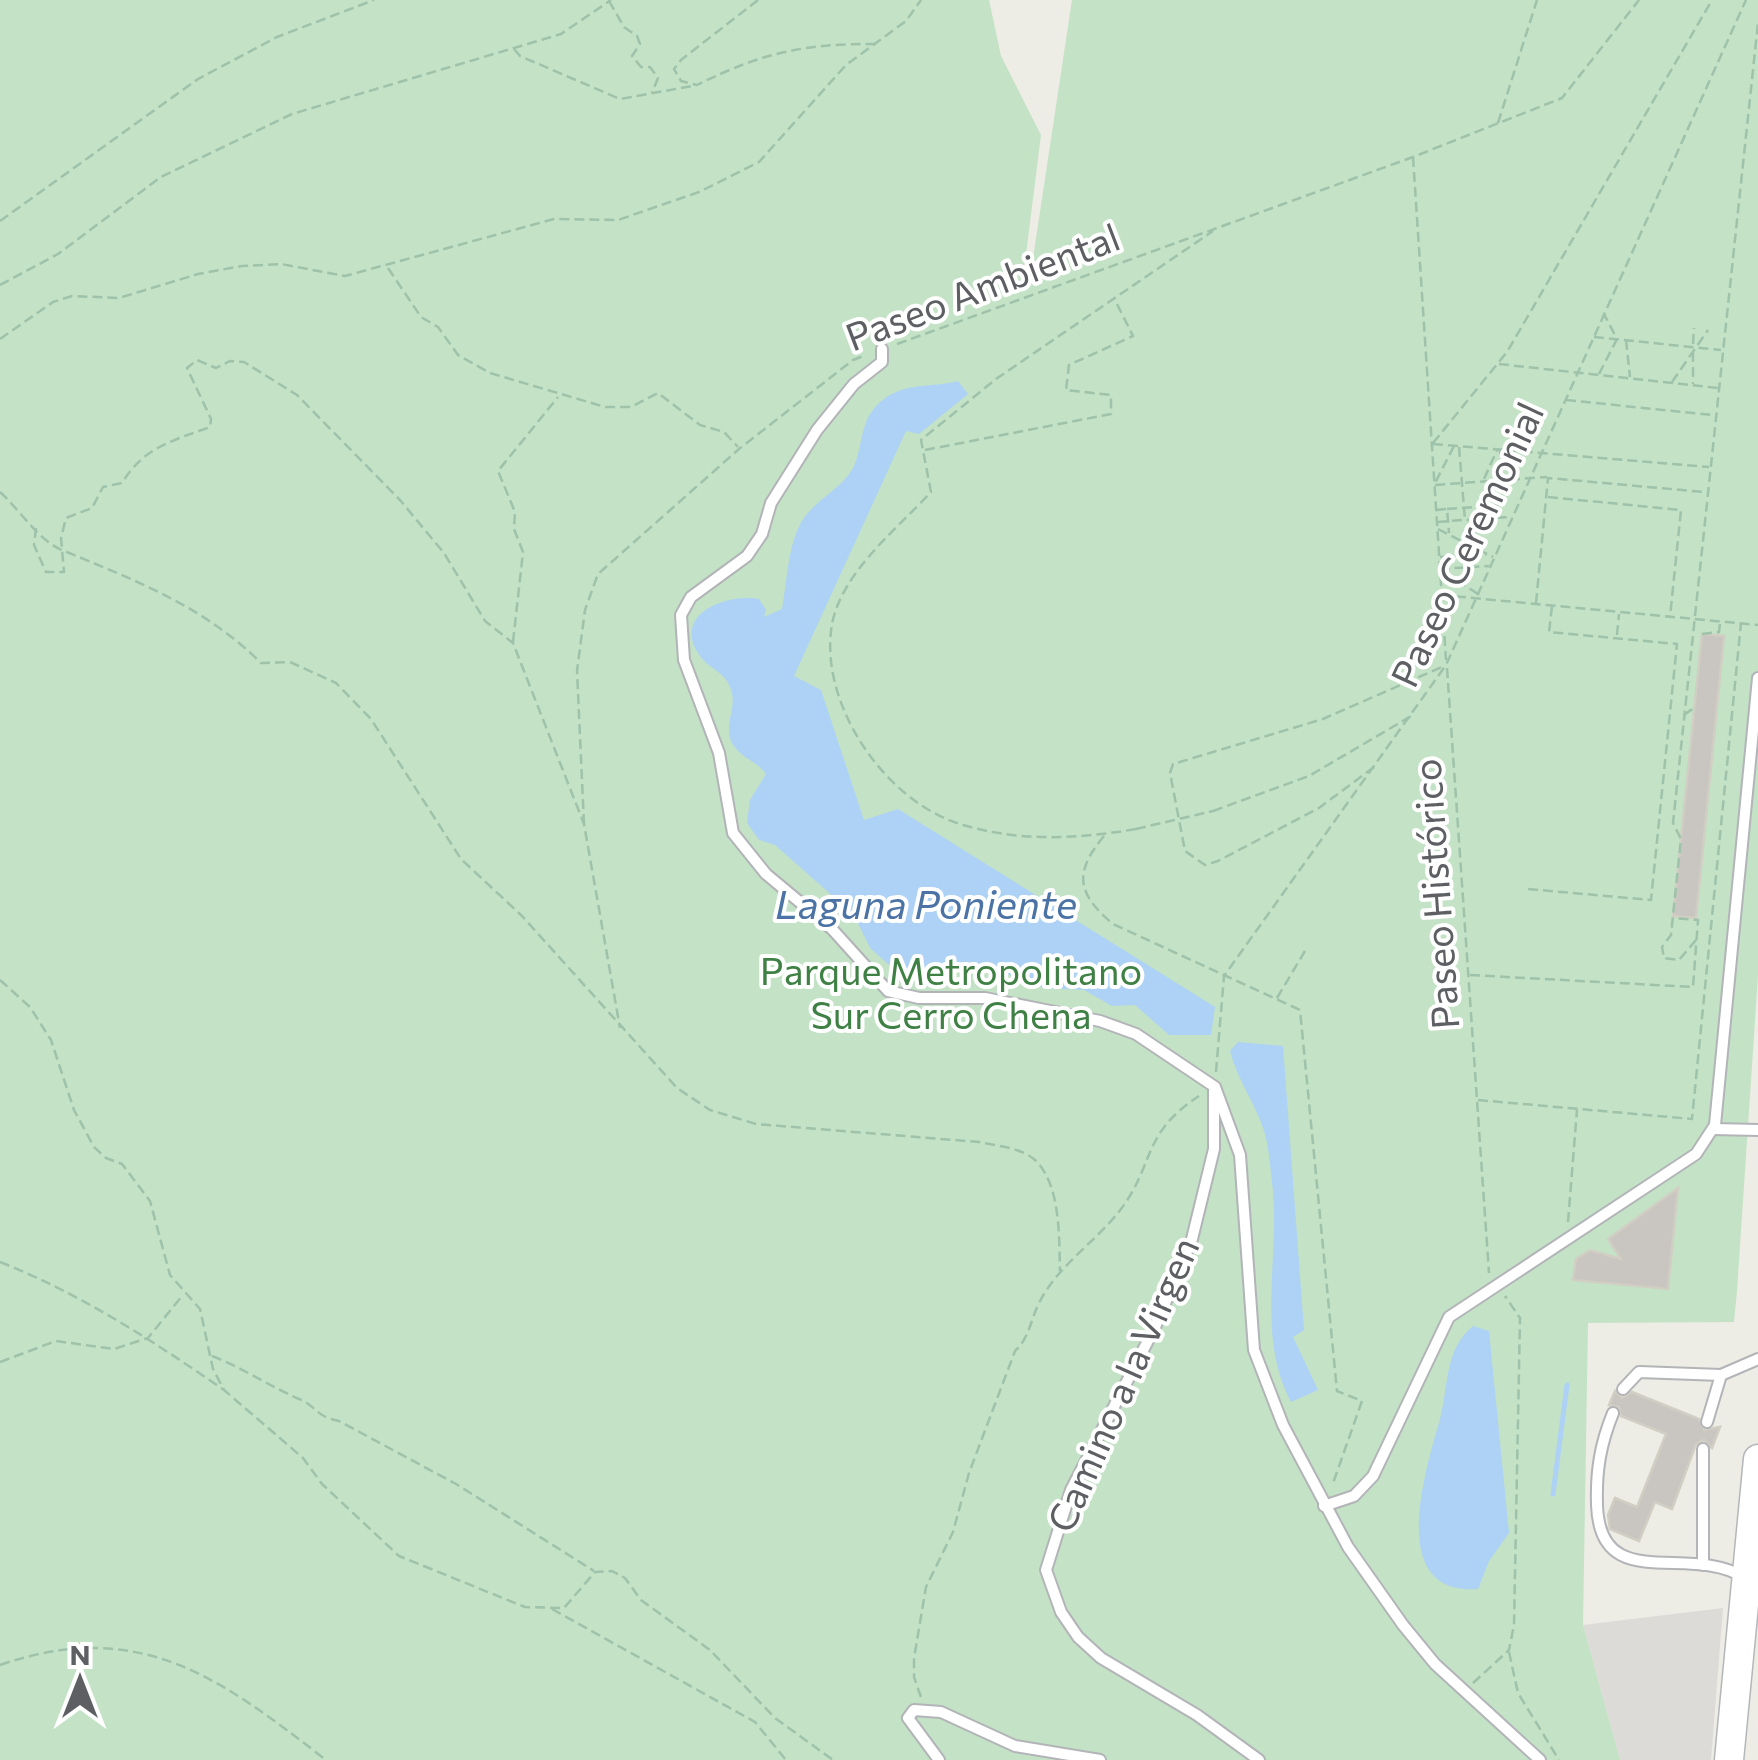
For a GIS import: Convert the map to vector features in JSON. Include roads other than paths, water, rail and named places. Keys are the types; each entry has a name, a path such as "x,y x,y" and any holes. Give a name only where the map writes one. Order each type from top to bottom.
{"main road":[{"path":"1728,1760 1758,1459"}],"lane":[{"path":"882,349 882,362 854,384 818,430 772,504 762,534 746,556 691,597 681,616 684,660 720,754 733,832 766,874 832,930 888,991 919,998 986,998 1100,1021 1136,1034 1215,1087 1240,1155 1254,1350 1283,1425 1324,1506 1403,1625 1540,1760"},
{"path":"1324,1506 1344,1503 1362,1490 1449,1316 1696,1154 1713,1129 1758,678"},
{"name":"Camino a la Virgen","path":"1215,1087 1214,1149 1192,1239 1155,1327 1071,1490 1046,1570 1061,1612 1078,1637 1101,1658 1212,1725 1259,1760"},
{"path":"1713,1129 1758,1130"},
{"path":"1623,1389 1639,1372 1721,1375 1758,1358"},
{"path":"1707,1422 1721,1375"},
{"path":"1613,1413 1596,1474 1601,1540 1624,1557 1730,1569 1746,1578"},
{"path":"1702,1448 1703,1565"},
{"path":"939,1760 908,1718 925,1708 1015,1746 1100,1760"}],"water":[{"name":"Laguna Poniente","path":"958,381 968,394 919,434 906,431 794,676 821,690 864,820 898,809 1215,1007 1211,1035 1169,1035 1135,1005 1112,1006 1084,990 1045,988 1006,974 973,969 907,976 897,972 870,948 854,915 775,845 759,840 747,823 750,800 766,774 732,743 731,691 725,679 703,660 693,642 692,629 697,618 718,604 746,598 759,599 766,610 764,617 782,609 791,550 799,527 852,470 871,412 901,390"},
{"path":"1238,1042 1283,1046 1304,1330 1293,1337 1318,1390 1291,1402 1274,1349 1274,1210 1269,1155 1259,1118 1230,1051"},
{"path":"1473,1326 1489,1331 1509,1533 1489,1561 1478,1589 1449,1586 1431,1572 1421,1551 1419,1525 1421,1497 1452,1357"}],"waterway":[{"path":"1553,1494 1567,1385"}],"park label":[{"name":"Parque Metropolitano Sur Cerro Chena","path":"951,994"}]}
